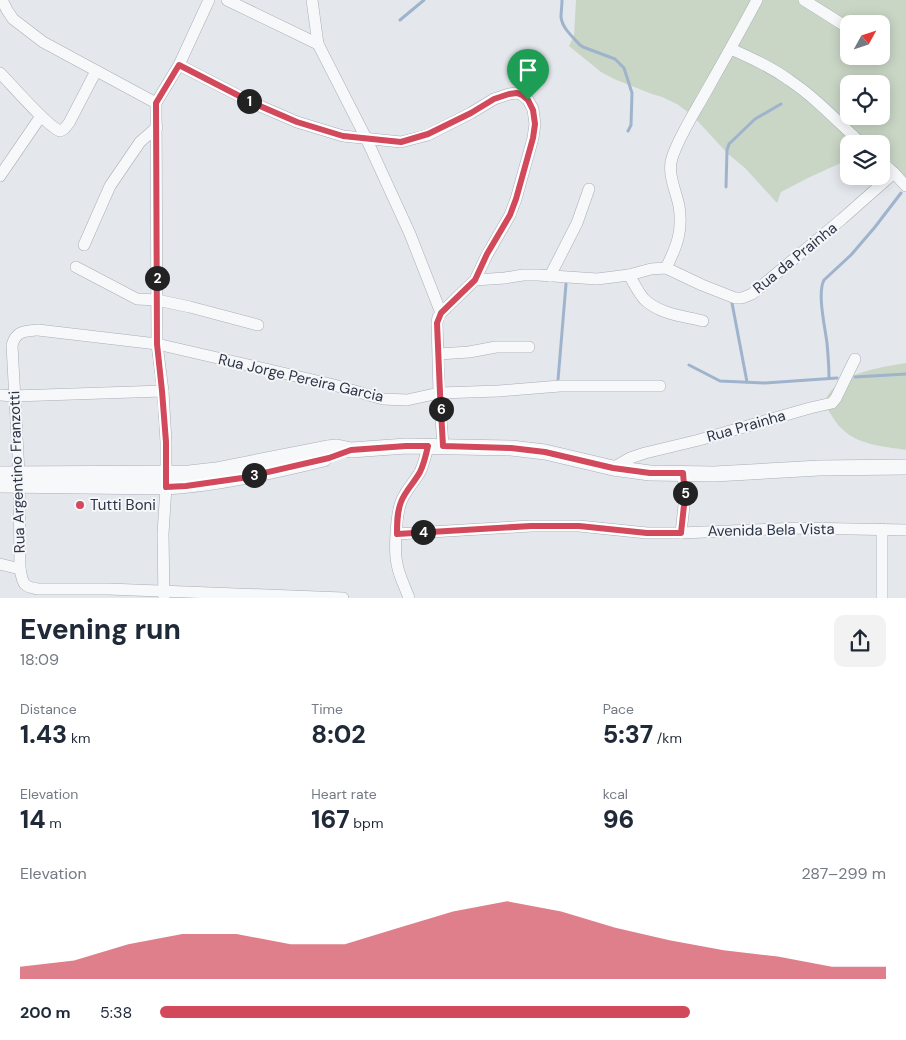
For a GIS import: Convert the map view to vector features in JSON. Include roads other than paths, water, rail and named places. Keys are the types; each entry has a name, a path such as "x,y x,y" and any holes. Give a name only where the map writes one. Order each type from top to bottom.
{"street":[{"path":"2,0 13,19 43,42 156,103"},
{"path":"164,595 163,534 166,442 157,344 156,103 179,65 209,0"},
{"path":"228,0 318,44"},
{"path":"312,0 318,44 366,138 410,234 441,313"},
{"path":"475,280 524,275 597,279 666,268 676,248 680,228 679,207 671,173 671,159 686,127 757,0"},
{"path":"804,0 840,23"},
{"path":"731,49 768,66 790,80 818,102 853,135"},
{"path":"179,65 253,103 297,122 343,136 401,142 428,134 471,113 494,99 509,94 517,93 522,95 528,100 533,110 535,124 533,138 510,215 487,254 475,280 441,313 437,323 440,393 436,446 401,502 398,518 397,565 409,598"},
{"path":"0,73 41,116 57,130 62,130 69,123 96,71"},
{"path":"0,176 41,116"},
{"path":"84,245 110,186 140,142 156,127"},
{"path":"890,169 906,186"},
{"name":"Rua da Prainha","path":"666,268 735,298 742,298 752,294 894,173"},
{"path":"550,276 577,223 589,189"},
{"path":"76,267 137,299 157,300 190,307 258,326"},
{"path":"630,275 645,300 654,306 664,312 703,321"},
{"name":"Rua Jorge Pereira Garcia","path":"12,345 17,334 38,330 157,344 330,384 383,399 407,400 440,393 560,386 660,386"},
{"name":"Rua Argentino Franzotti","path":"12,345 19,479 20,569"},
{"path":"439,354 469,352 496,347 529,347"},
{"name":"Rua Prainha","path":"613,468 630,458 645,453 832,403 855,359"},
{"path":"0,395 162,391"},
{"path":"0,474 19,479 166,480 327,448 338,447 351,450 406,446 511,448 545,452 613,468 650,473 714,474 818,468 906,467"},
{"path":"681,533 685,496 683,473"},
{"path":"0,485 19,479"},
{"name":"Avenida Bela Vista","path":"397,534 531,526 579,526 647,533 799,528 906,530"},
{"path":"882,529 882,598"},
{"path":"0,564 20,569 22,581 25,585 41,593 108,589 164,595 343,598"}],"waterway":[{"path":"400,20 424,0"},
{"path":"562,0 561,17 571,36 583,47 615,59 624,68 632,93 631,125 628,131"},
{"path":"726,187 727,150 729,144 755,119 781,104"},
{"path":"829,378 827,343 821,301 824,280 851,255 901,193"},
{"path":"558,380 566,284"},
{"path":"732,303 747,382"},
{"path":"689,365 720,381 765,383 837,378"},
{"path":"855,377 906,374"}],"place":[{"name":"Tutti Boni","path":"80,505"}]}
